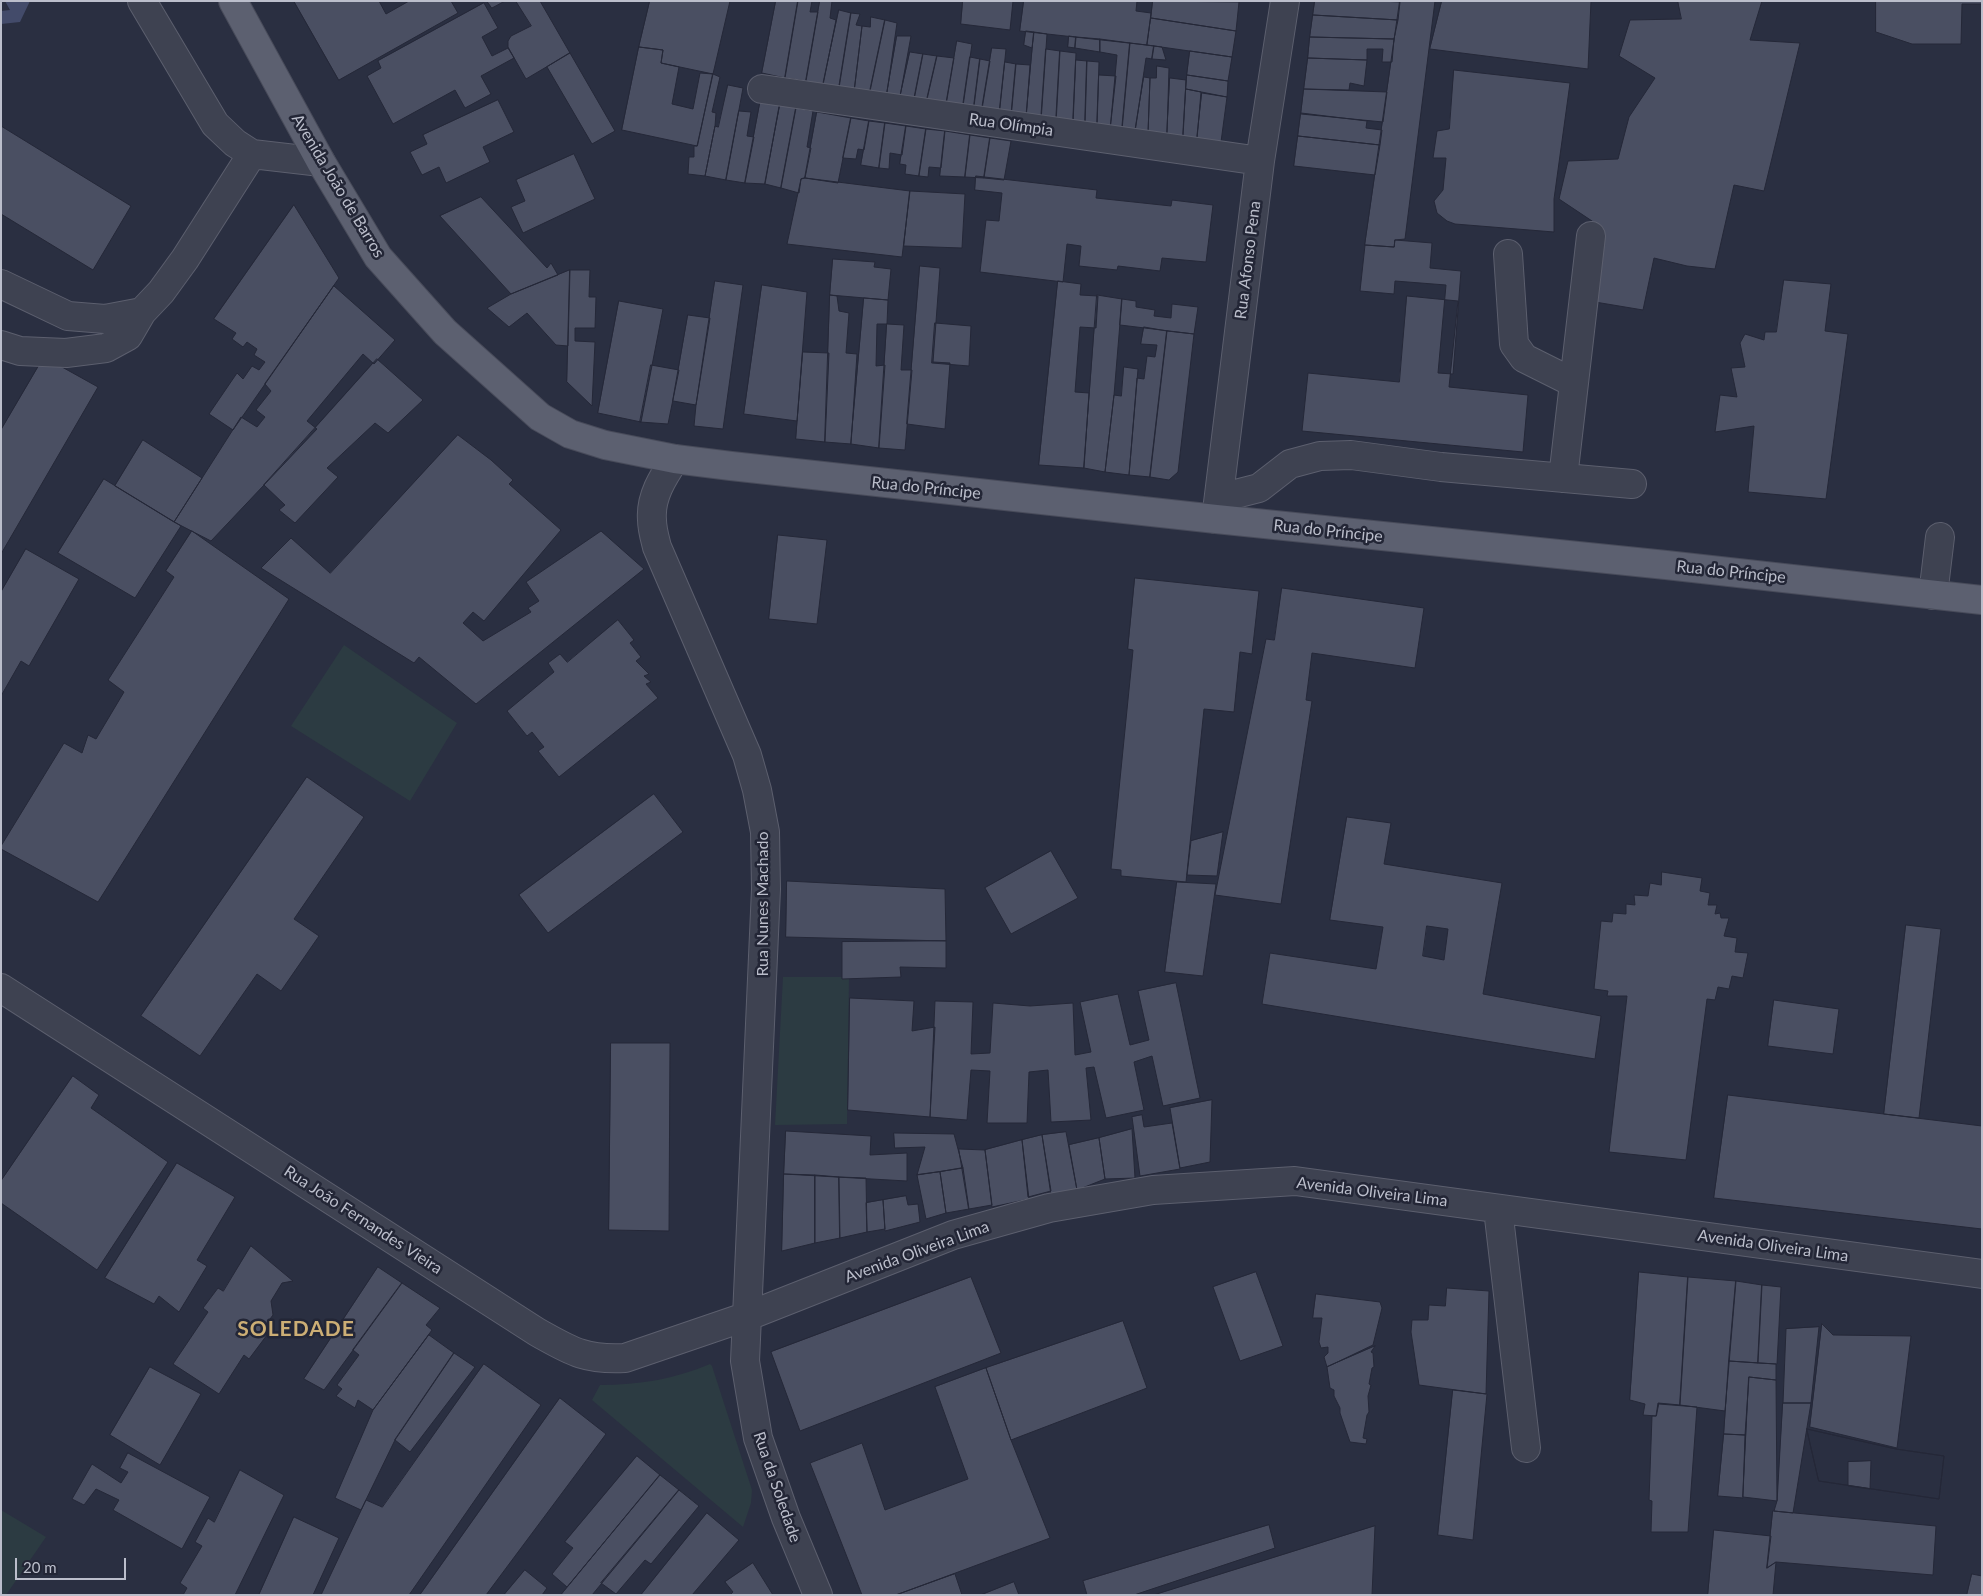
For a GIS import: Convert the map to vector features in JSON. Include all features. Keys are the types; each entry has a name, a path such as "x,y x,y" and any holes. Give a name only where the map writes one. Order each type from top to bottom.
{"main road":[{"name":"Avenida João de Barros","path":"233,1 321,162 378,257 445,332 540,417 570,434 596,442 675,459"},
{"name":"Rua do Príncipe","path":"675,459 1218,509 1666,565 1982,600"}],"street":[{"path":"142,1 215,124 235,143 252,154 321,162"},
{"name":"Rua Afonso Pena","path":"1218,509 1260,161 1285,1"},
{"name":"Rua Olímpia","path":"762,89 1260,161"},
{"path":"1,345 20,351 66,353 106,348 128,336 142,312 161,292 184,259 252,154"},
{"path":"1563,478 1591,236"},
{"path":"1508,254 1514,344 1524,358 1574,383"},
{"path":"1,284 68,316 105,318 142,312"},
{"path":"1218,509 1259,488 1290,464 1320,456 1351,454 1441,468 1632,484"},
{"name":"Rua Nunes Machado","path":"675,459 663,476 655,495 651,520 657,547 747,755 757,790 765,832 766,889 748,1316"},
{"path":"1933,595 1940,537"},
{"name":"Rua João Fernandes Vieira","path":"1,988 537,1332 581,1355 603,1359 625,1358 748,1316"},
{"name":"Avenida Oliveira Lima","path":"748,1316 953,1235 1049,1208 1153,1190 1295,1181 1982,1274"},
{"path":"1498,1209 1526,1448"},
{"name":"Rua da Soledade","path":"748,1316 745,1361 758,1438 786,1518 818,1595"}],"shaded area":[{"path":"344,645 457,723 410,801 291,726"},
{"path":"783,977 849,977 847,1124 775,1125"},
{"path":"710,1364 752,1490 751,1503 743,1527 592,1400 600,1385 629,1384 656,1380 684,1374"},
{"path":"1,1510 46,1537 6,1595 1,1595"}],"water":[{"path":"5,1 30,1 20,22 1,24 1,11 10,10"}],"building":[{"path":"294,1 379,1 386,14 409,1 451,1 458,13 339,80"},
{"path":"487,1 505,1 492,8"},
{"path":"516,1 540,1 570,53 526,79 508,47 508,41 511,36 531,26"},
{"path":"650,1 730,1 713,74 661,63 663,50 639,47"},
{"path":"776,1 798,1 785,78 762,73"},
{"path":"798,1 812,1 810,12 818,12 806,81 785,78"},
{"path":"820,1 832,1 830,18 836,20 823,85 806,81"},
{"path":"963,1 1013,1 1010,30 961,24"},
{"path":"1024,1 1137,1 1136,11 1151,13 1147,45 1020,31"},
{"path":"1153,1 1239,2 1236,31 1151,18"},
{"path":"1315,1 1400,2 1398,20 1313,15"},
{"path":"1400,1 1435,1 1405,239 1395,240 1394,247 1365,245"},
{"path":"1442,1 1591,1 1588,69 1430,49"},
{"path":"1678,1 1762,1 1750,40 1800,43 1764,191 1734,185 1715,269 1687,266 1654,258 1643,310 1577,299 1595,223 1559,199 1568,161 1618,159 1629,117 1655,78 1619,56 1630,20 1681,19"},
{"path":"1876,1 1982,1 1982,4 1962,4 1961,44 1912,44 1876,32"},
{"path":"484,3 498,28 482,37 492,56 508,48 514,58 481,76 491,94 465,108 455,90 393,124 367,76 381,68 378,61"},
{"path":"839,10 851,13 839,88 823,85"},
{"path":"851,13 860,14 856,25 862,26 854,92 839,88"},
{"path":"1313,15 1398,20 1394,39 1310,37"},
{"path":"871,17 885,20 869,96 854,92 862,26 870,27"},
{"path":"1151,18 1236,31 1232,57 1147,45"},
{"path":"885,20 897,23 886,99 869,96"},
{"path":"1026,31 1034,32 1032,48 1024,45"},
{"path":"1034,32 1047,34 1041,121 1026,120"},
{"path":"897,36 911,36 899,102 886,99"},
{"path":"1069,36 1076,37 1075,48 1068,47"},
{"path":"1076,37 1100,39 1100,52 1075,48"},
{"path":"1310,37 1394,39 1392,62 1382,62 1383,49 1367,49 1367,60 1308,58"},
{"path":"1100,39 1130,43 1122,130 1110,130 1117,55 1100,52"},
{"path":"957,41 972,44 962,113 945,111"},
{"path":"1130,43 1154,46 1152,59 1146,58 1135,132 1122,130"},
{"path":"1154,46 1162,47 1166,60 1152,59"},
{"path":"639,47 663,50 661,63 679,67 672,104 693,109 700,73 713,74 697,146 622,130"},
{"path":"992,48 1006,49 999,117 981,115"},
{"path":"1046,49 1060,51 1056,123 1041,121"},
{"path":"1060,51 1076,53 1073,124 1056,123"},
{"path":"1190,51 1232,57 1228,81 1187,75"},
{"path":"910,52 923,54 913,105 899,102"},
{"path":"570,53 615,131 592,144 547,67"},
{"path":"923,54 937,56 925,108 913,105"},
{"path":"937,56 954,58 945,111 925,108"},
{"path":"970,57 980,59 973,114 962,113"},
{"path":"1308,58 1367,60 1364,86 1350,83 1349,90 1304,89"},
{"path":"980,59 990,61 981,115 973,114"},
{"path":"1076,60 1087,61 1085,126 1073,124"},
{"path":"1087,61 1099,62 1097,128 1085,126"},
{"path":"1005,62 1016,64 1011,118 999,117"},
{"path":"1016,64 1030,65 1026,120 1011,118"},
{"path":"1157,66 1169,68 1167,135 1148,134 1150,78 1156,78"},
{"path":"1454,70 1570,83 1554,199 1554,232 1455,224 1447,221 1437,213 1434,201 1443,190 1446,158 1433,158 1437,131 1449,129"},
{"path":"713,74 720,77 712,112 716,113 715,126 705,176 688,174 689,157 694,157 694,146 697,146"},
{"path":"1099,75 1116,76 1110,130 1097,128"},
{"path":"1187,75 1228,81 1227,97 1186,89"},
{"path":"1144,77 1150,78 1148,134 1135,132"},
{"path":"1170,78 1186,80 1183,137 1167,135"},
{"path":"728,85 743,88 726,180 705,176 715,126 718,127"},
{"path":"1186,89 1201,92 1197,139 1183,137"},
{"path":"1304,89 1387,92 1383,122 1301,114"},
{"path":"1202,93 1227,97 1221,142 1197,139"},
{"path":"761,98 780,101 765,184 745,183"},
{"path":"498,100 514,132 483,147 490,162 446,183 439,167 422,175 410,152 427,144 423,135"},
{"path":"780,105 796,108 781,188 765,184"},
{"path":"796,108 813,111 807,147 811,148 805,178 801,179 799,193 781,188"},
{"path":"739,111 751,112 747,136 754,137 745,183 726,180"},
{"path":"817,112 851,118 838,183 805,178"},
{"path":"1301,113 1367,121 1366,128 1382,130 1380,145 1298,136"},
{"path":"851,118 869,121 864,150 858,149 856,159 843,158"},
{"path":"869,121 885,123 879,168 861,165"},
{"path":"885,123 906,126 902,155 890,153 889,169 879,168"},
{"path":"1,126 131,206 93,270 1,214"},
{"path":"906,126 926,129 919,176 905,174 906,165 900,164"},
{"path":"926,129 945,131 941,168 929,167 928,177 919,176"},
{"path":"945,131 970,135 965,177 940,176"},
{"path":"970,135 990,138 984,178 965,177"},
{"path":"1298,136 1380,145 1375,175 1294,166"},
{"path":"990,138 1011,141 1004,180 984,178"},
{"path":"574,154 595,199 523,233 511,207 525,201 516,180"},
{"path":"976,176 1097,190 1096,198 1171,206 1172,200 1213,205 1206,262 1162,258 1160,271 1118,266 1117,270 1079,266 1081,246 1067,244 1063,282 980,272 986,220 999,221 1002,193 975,190"},
{"path":"801,179 910,191 902,257 787,244"},
{"path":"910,191 965,194 962,248 904,246"},
{"path":"481,197 547,268 551,263 558,275 511,294 440,216"},
{"path":"294,205 339,278 233,430 209,414 237,373 243,379 252,366 259,370 265,362 254,355 257,349 247,342 243,347 232,339 236,333 214,319"},
{"path":"1395,240 1432,243 1430,268 1461,271 1453,374 1438,373 1446,285 1395,281 1394,294 1360,291 1365,245 1394,247"},
{"path":"833,259 875,262 874,267 891,269 888,300 830,295"},
{"path":"920,266 940,268 933,362 950,363 945,429 907,424"},
{"path":"570,270 568,346 556,345 527,313 509,327 487,308 511,294"},
{"path":"570,270 590,270 589,297 596,297 595,328 575,328 575,341 595,342 592,406 567,382"},
{"path":"1784,280 1831,284 1825,331 1848,334 1826,499 1748,492 1754,426 1715,432 1720,395 1737,397 1731,368 1745,367 1740,343 1745,334 1764,340 1765,332 1776,332"},
{"path":"715,281 743,285 723,429 694,426"},
{"path":"1058,281 1081,284 1080,295 1098,296 1096,328 1080,327 1075,392 1089,393 1084,468 1039,465"},
{"path":"762,285 807,292 797,421 744,414"},
{"path":"334,286 395,340 374,364 363,354 307,421 317,429 211,541 174,522 241,417 257,427 265,417 256,410 271,391 265,384"},
{"path":"830,295 837,296 839,311 849,313 846,353 857,354 851,444 825,442"},
{"path":"1097,295 1122,299 1105,472 1084,468"},
{"path":"1407,296 1458,301 1449,387 1528,395 1523,452 1302,431 1308,373 1399,382"},
{"path":"864,298 888,300 887,324 877,324 876,366 885,365 879,448 851,444"},
{"path":"1122,299 1136,301 1136,307 1155,310 1154,316 1171,318 1172,304 1198,307 1194,334 1120,325"},
{"path":"619,301 663,309 641,422 598,413"},
{"path":"688,315 710,318 696,405 673,401"},
{"path":"935,323 971,326 969,366 932,363"},
{"path":"887,324 904,325 901,370 912,370 905,450 879,448"},
{"path":"1144,327 1167,331 1150,477 1129,475 1137,378 1144,379 1147,356 1155,357 1157,345 1141,344"},
{"path":"1167,331 1194,334 1178,472 1169,480 1150,477"},
{"path":"803,352 829,353 825,442 796,439"},
{"path":"44,357 98,387 1,554 1,430"},
{"path":"377,359 423,400 388,433 375,423 327,468 338,477 295,523 279,510 285,505 264,485"},
{"path":"651,365 679,370 668,424 640,422"},
{"path":"1124,367 1138,369 1129,475 1105,472 1114,395 1121,396"},
{"path":"458,435 491,460 513,480 509,484 561,530 484,621 473,612 463,623 483,641 531,612 528,608 539,601 526,582 601,531 644,569 476,704 419,657 414,663 261,568 291,538 330,573"},
{"path":"143,440 202,478 174,522 115,486"},
{"path":"104,479 181,526 135,598 58,553"},
{"path":"192,531 289,599 98,902 1,849 1,846 64,743 82,753 88,735 96,739 124,692 108,680 174,577 166,571"},
{"path":"778,535 827,540 817,624 769,619"},
{"path":"26,549 79,579 29,666 21,661 1,696 1,592"},
{"path":"1135,578 1259,591 1252,654 1240,652 1234,712 1204,709 1186,882 1121,876 1121,870 1111,869 1133,650 1128,649"},
{"path":"1282,588 1424,608 1415,668 1312,653 1306,700 1312,701 1281,904 1215,895 1266,639 1274,640"},
{"path":"618,620 634,640 630,643 641,657 636,661 649,674 644,676 651,682 646,684 658,698 559,777 538,751 544,747 532,732 527,736 507,711 554,672 548,663 560,654 567,662"},
{"path":"307,777 364,817 294,919 319,936 281,991 257,974 200,1056 141,1016"},
{"path":"654,794 683,832 548,933 519,895"},
{"path":"1347,817 1391,823 1384,864 1502,883 1483,994 1601,1016 1595,1059 1262,1004 1270,953 1376,969 1383,927 1330,920","holes":["1427,926 1448,929 1444,960 1423,956"]},
{"path":"1223,832 1217,876 1187,875 1191,841"},
{"path":"1051,851 1078,898 1011,934 985,888"},
{"path":"1662,872 1702,878 1700,891 1710,893 1708,905 1717,905 1715,914 1720,913 1721,918 1729,918 1724,936 1737,938 1735,952 1748,953 1743,978 1732,976 1729,989 1718,987 1715,1000 1707,999 1686,1160 1609,1152 1627,996 1607,996 1608,991 1594,989 1601,921 1612,922 1613,913 1626,914 1626,904 1635,905 1634,895 1648,896 1650,883 1661,885"},
{"path":"787,881 945,889 946,941 786,937"},
{"path":"1177,882 1216,884 1203,976 1165,972"},
{"path":"1906,925 1941,929 1919,1118 1884,1114"},
{"path":"946,941 946,968 900,967 901,977 842,979 842,942"},
{"path":"1176,983 1200,1098 1163,1106 1152,1056 1134,1062 1144,1110 1106,1118 1094,1067 1086,1068 1091,1120 1051,1122 1048,1070 1029,1072 1027,1123 987,1123 990,1071 971,1070 967,1120 930,1117 935,1001 973,1002 971,1054 990,1053 993,1003 1030,1006 1073,1003 1075,1055 1091,1052 1080,1002 1118,994 1130,1045 1149,1040 1138,991"},
{"path":"850,998 914,1001 912,1031 935,1027 930,1117 848,1110"},
{"path":"1774,1000 1839,1009 1833,1054 1768,1046"},
{"path":"611,1043 670,1043 669,1231 609,1230"},
{"path":"73,1076 99,1095 91,1108 168,1162 97,1270 1,1203 1,1181"},
{"path":"1728,1095 1982,1126 1982,1229 1714,1198"},
{"path":"1212,1100 1210,1162 1180,1168 1170,1108"},
{"path":"1142,1115 1144,1127 1172,1123 1180,1169 1140,1176 1132,1117"},
{"path":"1132,1129 1135,1178 1105,1179 1099,1138"},
{"path":"786,1131 871,1136 870,1155 907,1153 907,1181 784,1174"},
{"path":"1066,1132 1077,1190 1051,1195 1042,1135"},
{"path":"894,1133 954,1134 963,1168 917,1175 925,1147 895,1148"},
{"path":"1042,1135 1051,1191 1028,1197 1022,1140"},
{"path":"1099,1138 1105,1179 1077,1190 1069,1145"},
{"path":"1022,1140 1029,1199 992,1207 985,1150"},
{"path":"959,1149 985,1150 992,1205 969,1209"},
{"path":"177,1163 235,1197 197,1260 207,1266 179,1312 159,1296 154,1304 105,1278"},
{"path":"963,1168 969,1209 946,1213 940,1172"},
{"path":"940,1172 946,1213 926,1219 917,1175"},
{"path":"784,1174 815,1175 815,1243 782,1251"},
{"path":"815,1175 839,1177 840,1238 815,1243"},
{"path":"839,1177 866,1178 867,1232 840,1238"},
{"path":"906,1196 908,1205 918,1204 920,1222 885,1231 883,1200"},
{"path":"883,1200 885,1229 867,1232 866,1203"},
{"path":"251,1246 293,1281 282,1283 271,1301 273,1315 261,1331 267,1335 249,1359 244,1355 219,1394 173,1364 208,1312 203,1308 218,1288 223,1291"},
{"path":"378,1267 402,1283 324,1390 304,1379"},
{"path":"1256,1272 1283,1346 1240,1361 1213,1287"},
{"path":"1639,1272 1688,1277 1680,1405 1658,1403 1656,1416 1643,1415 1645,1404 1630,1400"},
{"path":"971,1277 1001,1353 800,1431 771,1352"},
{"path":"1688,1277 1736,1281 1725,1411 1680,1405"},
{"path":"1736,1281 1762,1285 1758,1363 1729,1361"},
{"path":"402,1283 440,1308 426,1325 432,1330 373,1410 358,1400 355,1408 336,1396 342,1389 337,1385 359,1355 353,1350"},
{"path":"1762,1285 1781,1287 1777,1364 1758,1363"},
{"path":"1447,1288 1489,1291 1486,1394 1419,1385 1411,1332 1412,1320 1428,1320 1429,1305 1445,1306"},
{"path":"1316,1294 1380,1302 1382,1308 1373,1345 1327,1367 1324,1357 1328,1353 1328,1347 1321,1348 1319,1342 1322,1318 1313,1318"},
{"path":"1123,1321 1147,1388 1011,1440 986,1368"},
{"path":"1822,1324 1833,1335 1911,1336 1897,1448 1810,1427"},
{"path":"1819,1327 1811,1403 1783,1403 1786,1329"},
{"path":"429,1335 454,1353 395,1440 361,1510 335,1498 373,1410"},
{"path":"1375,1346 1371,1352 1373,1353 1374,1367 1372,1368 1369,1384 1371,1385 1368,1396 1369,1412 1363,1438 1367,1439 1366,1444 1350,1442 1340,1408 1334,1396 1334,1390 1330,1388 1327,1367"},
{"path":"454,1353 475,1367 410,1452 395,1440"},
{"path":"1729,1361 1776,1364 1776,1380 1749,1377 1745,1435 1724,1434"},
{"path":"484,1364 541,1405 409,1595 321,1595 366,1500 382,1507"},
{"path":"150,1367 201,1394 160,1465 110,1435"},
{"path":"986,1368 1011,1440 1050,1538 896,1595 862,1595 810,1463 862,1443 885,1510 968,1479 935,1387"},
{"path":"1749,1377 1776,1380 1777,1501 1743,1497"},
{"path":"1453,1390 1487,1394 1473,1540 1438,1535"},
{"path":"560,1398 606,1434 486,1595 420,1595"},
{"path":"1783,1403 1811,1403 1793,1513 1774,1511 1777,1501"},
{"path":"1659,1404 1697,1407 1688,1532 1651,1532 1652,1501 1649,1500 1652,1416 1656,1416"},
{"path":"1807,1429 1896,1449 1944,1456 1939,1499 1870,1489 1871,1461 1848,1462 1848,1485 1819,1481"},
{"path":"1807,1429 1896,1449 1944,1456 1939,1499 1819,1481"},
{"path":"1724,1434 1745,1435 1743,1498 1718,1496"},
{"path":"128,1453 210,1497 182,1549 113,1510 119,1500 96,1489 84,1505 72,1499 92,1464 121,1483 128,1472 120,1468"},
{"path":"637,1456 660,1475 567,1587 552,1574 573,1548 565,1542"},
{"path":"240,1470 284,1495 235,1595 183,1595 187,1588 180,1583 202,1546 195,1542 208,1518 214,1522"},
{"path":"660,1475 679,1490 592,1595 561,1595"},
{"path":"679,1490 699,1506 651,1564 645,1560 616,1594 601,1583"},
{"path":"1773,1511 1936,1526 1933,1575 1776,1562 1767,1568"},
{"path":"707,1513 739,1540 692,1595 641,1595"},
{"path":"294,1517 339,1538 313,1595 259,1595"},
{"path":"1269,1525 1275,1548 1134,1595 1087,1595 1083,1581"},
{"path":"1375,1526 1372,1595 1154,1595"},
{"path":"1714,1530 1771,1536 1767,1568 1776,1562 1773,1595 1708,1595"},
{"path":"753,1563 773,1595 730,1595 733,1592 725,1582"},
{"path":"525,1570 547,1588 542,1595 504,1595"},
{"path":"955,1574 962,1595 896,1595"},
{"path":"1972,1574 1982,1576 1982,1595 1967,1595"},
{"path":"1014,1582 1019,1595 981,1595"}],"district":[{"name":"SOLEDADE","path":"296,1329"}]}
